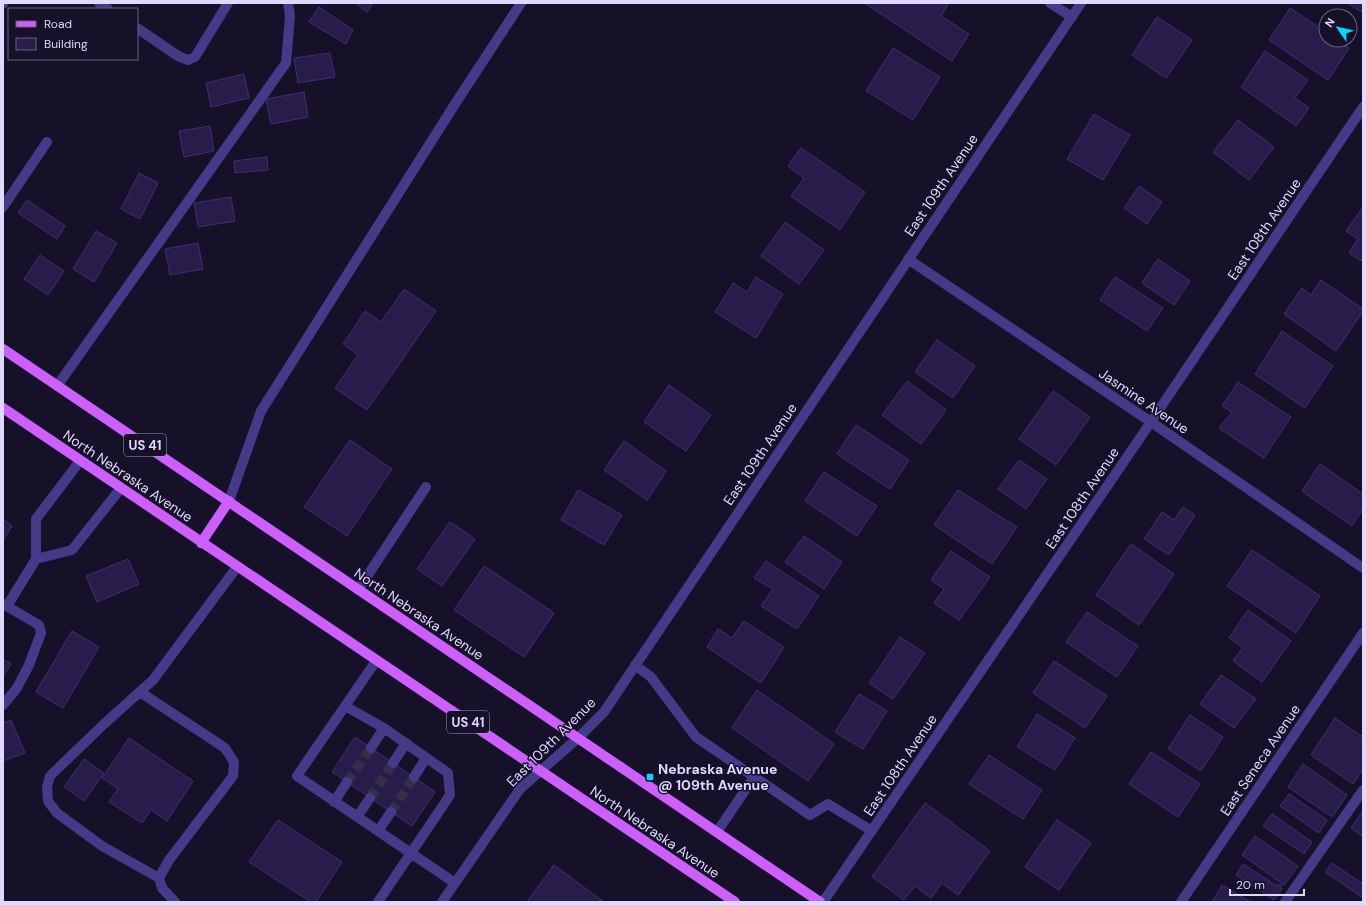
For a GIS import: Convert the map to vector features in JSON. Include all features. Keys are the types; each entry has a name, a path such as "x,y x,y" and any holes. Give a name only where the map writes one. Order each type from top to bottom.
{"main road":[{"name":"North Nebraska Avenue","path":"3,349 821,902"},
{"name":"North Nebraska Avenue","path":"3,408 735,902"},
{"path":"201,543 229,501"}],"street":[{"path":"138,29 178,56 188,60 195,57 228,3"},
{"path":"57,386 286,63 290,16 288,3"},
{"path":"229,501 261,411 521,3"},
{"path":"1050,3 1072,17"},
{"name":"East 109th Avenue","path":"442,902 520,789 578,738 604,712 1081,3"},
{"name":"East 108th Avenue","path":"821,902 872,831 1151,422 1363,107"},
{"path":"3,207 47,142"},
{"name":"Jasmine Avenue","path":"908,259 1151,422 1363,568"},
{"path":"3,704 17,688 29,665 41,633 39,625 5,605 36,558 36,519 80,461"},
{"path":"358,590 426,487"},
{"path":"36,558 72,550 120,488"},
{"path":"175,902 162,888 159,878 102,846 57,813 48,801 47,787 50,776 104,724 153,680 237,567"},
{"name":"East Seneca Avenue","path":"1181,902 1363,633"},
{"path":"376,661 297,776 455,883"},
{"path":"635,665 651,677 696,737 810,815 828,804 872,831"},
{"path":"140,692 225,748 234,762 233,776 169,860 159,878"},
{"path":"345,706 384,728 448,773 450,795 378,902"},
{"path":"371,748 384,728"},
{"path":"393,763 406,743"},
{"path":"414,777 426,758"},
{"path":"717,832 754,777"},
{"path":"334,802 347,782"},
{"path":"1285,902 1363,790"},
{"path":"357,817 370,798"},
{"path":"378,831 391,812"}],"building":[{"path":"355,3 373,3 367,12"},
{"path":"949,3 941,16 969,34 952,61 866,4"},
{"path":"1348,3 1363,3 1363,13 1358,8"},
{"path":"319,7 353,30 346,44 309,22"},
{"path":"1290,8 1318,27 1318,48 1349,48 1328,80 1269,40"},
{"path":"1157,17 1192,40 1166,78 1132,55"},
{"path":"893,48 940,77 913,120 866,91"},
{"path":"1265,51 1308,80 1295,98 1309,108 1296,126 1241,87"},
{"path":"330,53 335,77 298,83 294,58"},
{"path":"244,74 249,98 211,107 206,83"},
{"path":"304,92 308,117 271,124 266,99"},
{"path":"1094,114 1130,135 1103,180 1067,159"},
{"path":"1238,120 1274,147 1249,180 1213,152"},
{"path":"210,126 214,151 184,157 179,131"},
{"path":"801,148 865,192 840,230 791,196 804,178 788,166"},
{"path":"267,157 268,170 235,173 234,161"},
{"path":"139,173 158,183 140,219 121,209"},
{"path":"1139,186 1162,202 1147,224 1124,208"},
{"path":"231,197 235,221 198,227 194,203"},
{"path":"27,200 65,226 57,239 18,213"},
{"path":"1363,207 1363,258 1361,261 1349,253 1358,239 1346,231"},
{"path":"785,222 824,250 799,284 761,256"},
{"path":"96,231 117,243 94,282 73,269"},
{"path":"198,243 203,269 170,275 165,249"},
{"path":"40,255 64,271 48,295 24,279"},
{"path":"1158,259 1190,281 1174,305 1142,283"},
{"path":"756,277 783,294 756,338 715,312 733,283 747,292"},
{"path":"1115,277 1163,308 1147,331 1100,300"},
{"path":"1321,280 1363,309 1336,351 1284,314 1302,288 1311,295"},
{"path":"404,289 436,311 367,410 335,388 358,355 343,344 365,311 381,322"},
{"path":"1282,331 1333,366 1305,408 1255,374"},
{"path":"937,340 975,366 953,398 915,372"},
{"path":"907,381 946,410 921,444 882,415"},
{"path":"1238,382 1291,417 1264,458 1219,428 1232,412 1222,406"},
{"path":"669,385 711,415 686,451 644,422"},
{"path":"1053,391 1090,417 1056,465 1019,439"},
{"path":"856,425 909,460 890,489 837,454"},
{"path":"350,440 392,469 347,536 304,507"},
{"path":"624,441 666,471 647,500 604,470"},
{"path":"1019,460 1047,479 1026,509 998,489"},
{"path":"1320,464 1363,494 1363,509 1352,526 1302,491"},
{"path":"824,472 877,506 857,536 805,501"},
{"path":"578,490 622,515 604,545 561,520"},
{"path":"958,490 1017,527 992,564 934,525"},
{"path":"1183,507 1195,515 1169,555 1144,539 1162,512 1174,520"},
{"path":"3,519 12,526 3,540"},
{"path":"450,522 475,539 442,586 417,569"},
{"path":"804,536 842,562 824,589 785,562"},
{"path":"1131,544 1174,574 1139,625 1096,595"},
{"path":"1252,550 1320,596 1296,633 1227,586"},
{"path":"951,551 990,577 959,620 934,603 944,589 931,580"},
{"path":"128,559 139,584 97,602 86,576"},
{"path":"766,561 819,596 797,629 761,606 773,589 754,578"},
{"path":"484,566 554,613 524,657 454,610"},
{"path":"1248,610 1291,641 1262,682 1233,661 1243,648 1229,638"},
{"path":"1087,612 1138,646 1117,677 1066,642"},
{"path":"744,621 784,647 761,683 707,647 718,629 732,638"},
{"path":"72,631 99,647 63,708 36,692"},
{"path":"900,637 925,653 893,699 869,683"},
{"path":"3,659 11,664 3,676"},
{"path":"1054,661 1107,696 1085,728 1033,693"},
{"path":"1221,675 1256,699 1234,728 1200,704"},
{"path":"757,690 834,744 808,781 732,728"},
{"path":"859,694 887,711 863,749 835,732"},
{"path":"1037,714 1075,738 1055,770 1017,747"},
{"path":"1190,715 1223,737 1201,771 1168,749"},
{"path":"1335,718 1363,737 1363,769 1353,784 1311,755"},
{"path":"11,720 25,753 3,761 3,723"},
{"path":"355,737 435,792 412,826 332,772"},
{"path":"129,738 193,781 167,821 151,810 142,823 109,802 118,789 102,778"},
{"path":"1151,752 1200,784 1178,817 1129,784"},
{"path":"989,755 1042,790 1023,819 969,784"},
{"path":"84,759 104,773 84,801 64,787"},
{"path":"1303,764 1347,795 1332,817 1288,787"},
{"path":"1289,794 1327,820 1319,833 1280,806"},
{"path":"925,803 990,851 958,895 942,883 931,898 915,886 904,900 872,877"},
{"path":"1363,812 1363,837 1351,828"},
{"path":"1272,814 1312,842 1304,854 1263,826"},
{"path":"278,820 342,862 316,902 311,902 249,862"},
{"path":"1057,820 1091,843 1059,890 1025,867"},
{"path":"1255,836 1298,866 1284,885 1242,855"},
{"path":"1332,863 1363,884 1362,897 1325,872"},
{"path":"1243,864 1277,886 1278,884 1282,886 1280,888 1282,889 1274,900 1236,875"},
{"path":"554,865 604,902 527,902"},
{"path":"1222,885 1251,902 1212,902"}],"tunnel":[{"path":"347,782 371,748"},
{"path":"370,798 393,763"},
{"path":"391,812 414,777"}],"place":[{"name":"Nebraska Avenue @ 109th Avenue","path":"650,777"}]}
